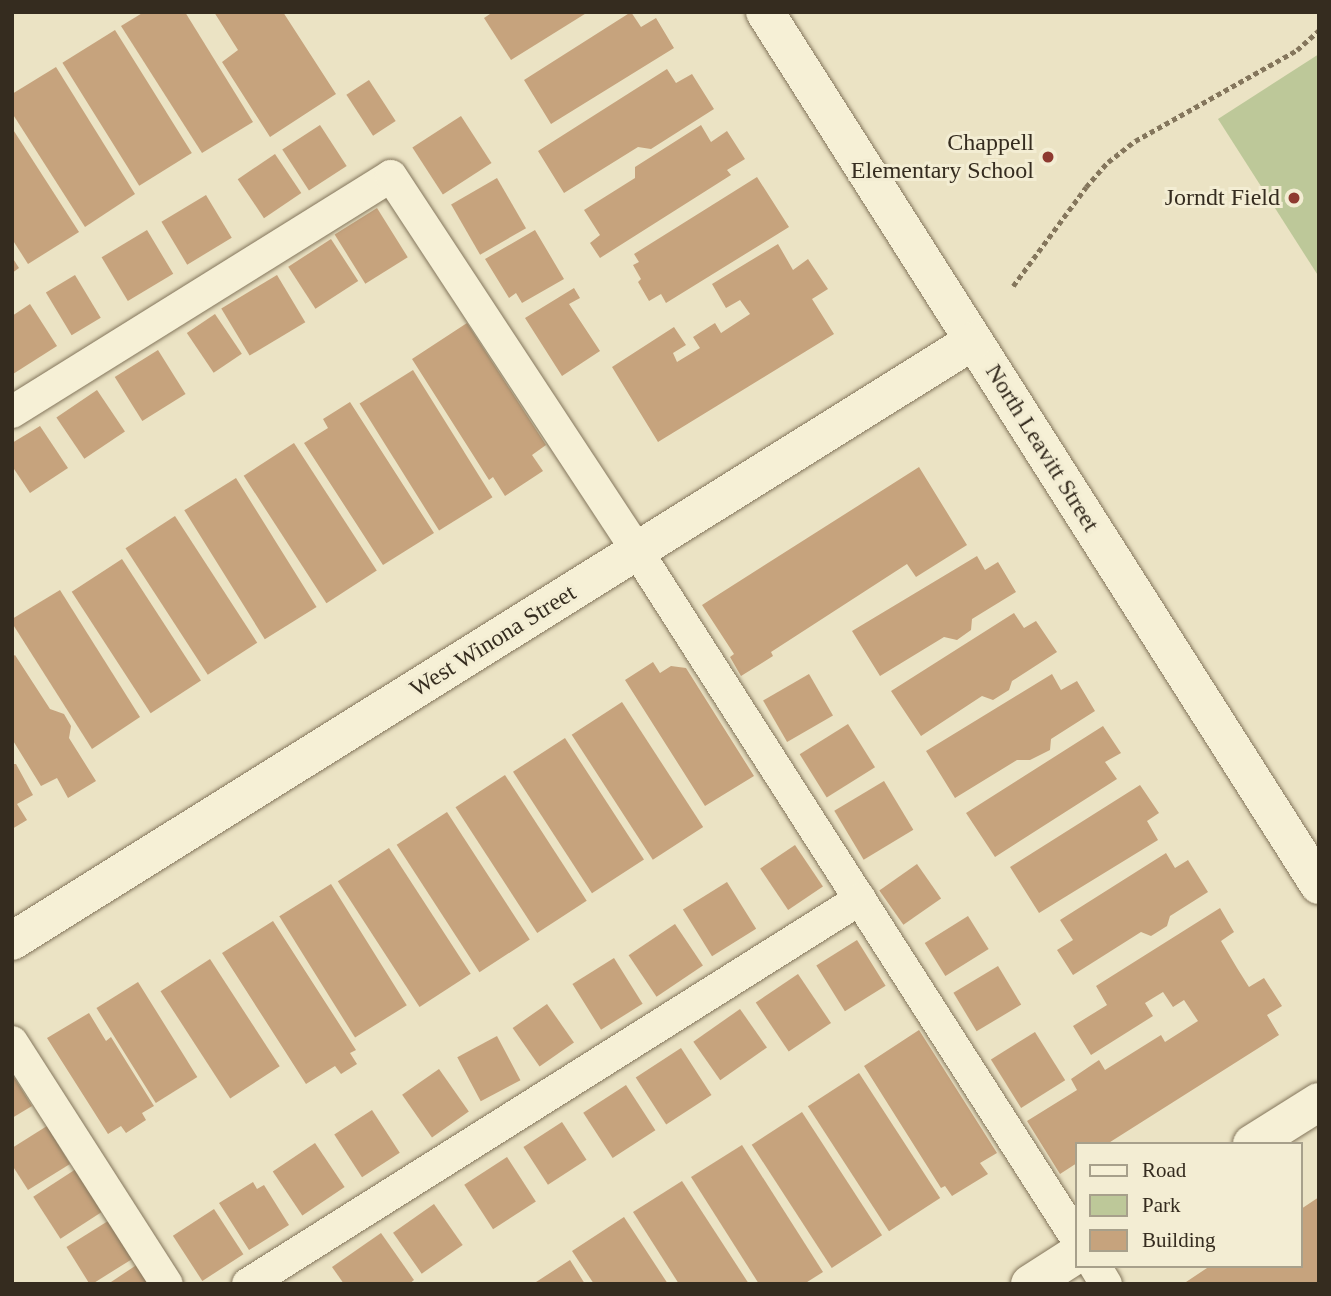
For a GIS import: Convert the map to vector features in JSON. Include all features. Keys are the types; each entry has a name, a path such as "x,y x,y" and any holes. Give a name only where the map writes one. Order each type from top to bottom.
{"street":[{"name":"North Leavitt Street","path":"765,12 1319,885"},
{"name":"West Winona Street","path":"12,941 973,341"},
{"path":"1255,1142 1319,1102"},
{"path":"1030,1284 1076,1255"}],"lane":[{"path":"12,412 391,176 637,551 1076,1237"},
{"path":"248,1284 860,900"},
{"path":"12,1042 167,1284"},
{"path":"1096,1268 1106,1284"}],"path":[{"path":"1013,286 1086,187 1108,162 1135,141 1297,50 1319,30"}],"green space":[{"name":"Jorndt Field","path":"1319,54 1319,277 1218,119"}],"building":[{"path":"144,12 185,12 253,122 202,153 121,26"},
{"path":"214,12 283,12 336,94 270,137 222,62 238,50"},
{"path":"493,12 588,12 511,60 484,18"},
{"path":"631,12 641,27 656,18 674,48 551,124 524,80"},
{"path":"115,30 192,153 139,186 62,63"},
{"path":"56,67 135,194 85,227 12,113 12,94"},
{"path":"667,69 676,83 692,74 714,109 651,149 638,147 564,193 538,151"},
{"path":"369,80 396,121 373,136 346,95"},
{"path":"461,116 491,163 443,195 412,148"},
{"path":"320,125 347,166 309,191 282,150"},
{"path":"701,125 711,142 727,131 745,159 727,170 731,175 600,258 590,243 600,235 584,210 635,178 635,167"},
{"path":"12,128 79,232 28,264 12,239"},
{"path":"275,154 301,193 264,218 238,179"},
{"path":"757,177 789,227 666,303 661,294 649,301 638,282 641,279 633,265 639,262 634,254"},
{"path":"497,178 526,228 480,255 451,205"},
{"path":"206,195 232,238 187,265 161,222"},
{"path":"377,208 408,257 365,284 335,234"},
{"path":"147,230 173,274 128,301 102,257"},
{"path":"535,230 564,279 522,303 516,293 509,298 485,259"},
{"path":"331,239 358,281 315,309 288,267"},
{"path":"778,244 793,270 808,259 828,289 812,299 834,334 658,442 612,367 674,327 686,345 673,353 677,362 700,348 693,337 715,323 721,333 750,314 740,300 726,308 712,284"},
{"path":"12,257 19,268 12,273"},
{"path":"75,275 101,318 72,335 46,293"},
{"path":"277,275 305,322 250,356 221,308"},
{"path":"574,288 580,298 569,304 600,351 562,376 525,318"},
{"path":"30,304 57,346 13,374 12,316"},
{"path":"215,314 242,354 214,373 187,333"},
{"path":"467,323 546,445 532,455 543,471 505,496 493,477 489,480 412,359"},
{"path":"158,350 186,394 142,421 115,377"},
{"path":"413,370 492,497 439,531 360,403"},
{"path":"97,390 125,431 84,459 56,417"},
{"path":"350,402 434,533 383,565 304,443 328,428 323,419"},
{"path":"40,426 68,468 30,493 12,466 12,443"},
{"path":"294,443 377,570 326,603 244,476"},
{"path":"919,467 967,545 916,577 907,564 771,652 773,656 741,676 730,657 734,654 702,605"},
{"path":"236,478 317,607 265,639 184,510"},
{"path":"175,516 257,643 208,675 126,548"},
{"path":"977,556 985,570 998,562 1016,592 972,619 971,630 957,640 944,637 880,676 852,631"},
{"path":"122,559 201,681 151,713 72,592"},
{"path":"60,590 140,717 92,749 12,623 12,619"},
{"path":"1014,613 1024,628 1036,621 1057,652 1012,681 1009,690 993,700 982,696 921,736 891,691"},
{"path":"15,655 50,709 64,714 71,726 69,738 96,781 68,798 57,778 41,786 12,739 12,657"},
{"path":"653,662 660,673 671,666 686,668 754,776 705,806 625,680"},
{"path":"809,674 833,716 787,742 763,700"},
{"path":"1052,674 1061,690 1077,681 1095,711 1051,739 1050,750 1030,760 1017,760 955,798 926,751"},
{"path":"622,702 703,827 653,860 572,735"},
{"path":"848,724 875,767 827,797 800,754"},
{"path":"1103,726 1121,753 1105,762 1117,779 995,857 966,813"},
{"path":"565,738 644,860 592,893 513,772"},
{"path":"12,764 16,764 33,795 17,804 27,820 12,829"},
{"path":"505,775 587,901 537,933 456,807"},
{"path":"884,781 913,830 864,860 834,811"},
{"path":"1140,785 1159,813 1147,821 1158,840 1039,913 1010,867"},
{"path":"447,812 530,939 479,972 397,845"},
{"path":"795,845 823,886 788,910 760,868"},
{"path":"389,848 471,974 420,1007 338,881"},
{"path":"1166,853 1175,868 1188,860 1208,892 1170,916 1167,926 1151,936 1141,932 1073,975 1057,950 1073,940 1060,920"},
{"path":"917,864 941,898 903,925 879,890"},
{"path":"727,882 756,929 712,956 683,910"},
{"path":"331,884 407,1005 355,1038 279,916"},
{"path":"1220,908 1234,932 1221,941 1249,987 1264,978 1282,1006 1267,1015 1279,1035 1110,1142 1076,1142 1076,1164 1060,1174 1027,1121 1077,1090 1071,1079 1099,1060 1105,1070 1161,1035 1165,1042 1198,1021 1184,1000 1173,1007 1163,992 1145,1003 1153,1016 1091,1055 1073,1026 1107,1005 1096,986"},
{"path":"968,916 989,949 945,976 925,943"},
{"path":"273,921 356,1050 350,1053 357,1064 341,1074 335,1066 306,1084 222,953"},
{"path":"675,924 703,965 657,997 629,955"},
{"path":"857,940 886,986 845,1011 816,965"},
{"path":"614,958 643,1004 601,1030 572,984"},
{"path":"210,959 280,1066 230,1098 161,991"},
{"path":"998,966 1021,1005 977,1031 953,993"},
{"path":"798,974 831,1023 789,1051 756,1003"},
{"path":"138,982 197,1077 156,1103 96,1008"},
{"path":"547,1004 574,1043 540,1067 513,1028"},
{"path":"740,1009 767,1048 720,1080 693,1042"},
{"path":"89,1013 106,1041 111,1037 154,1106 142,1113 146,1120 126,1133 121,1126 108,1134 47,1038"},
{"path":"919,1030 997,1153 980,1163 988,1174 952,1196 945,1186 941,1188 864,1066"},
{"path":"1035,1032 1065,1080 1021,1108 991,1060"},
{"path":"497,1036 520,1080 481,1101 457,1057"},
{"path":"681,1048 711,1095 666,1124 636,1077"},
{"path":"439,1069 469,1112 432,1137 402,1095"},
{"path":"859,1073 940,1198 889,1231 808,1106"},
{"path":"12,1074 32,1106 12,1118"},
{"path":"626,1085 655,1130 613,1158 583,1113"},
{"path":"372,1110 400,1153 362,1177 334,1135"},
{"path":"802,1112 882,1235 832,1268 752,1145"},
{"path":"562,1122 587,1160 548,1185 523,1147"},
{"path":"47,1126 70,1164 28,1190 12,1165 12,1148"},
{"path":"315,1143 345,1187 302,1215 273,1172"},
{"path":"742,1145 823,1272 804,1284 759,1284 691,1177"},
{"path":"507,1157 536,1201 493,1229 464,1185"},
{"path":"76,1169 103,1211 60,1239 33,1197"},
{"path":"682,1181 749,1284 679,1284 633,1212"},
{"path":"253,1182 257,1189 264,1185 289,1225 249,1250 219,1203"},
{"path":"1319,1197 1319,1284 1183,1284 1207,1268 1303,1268 1303,1208"},
{"path":"434,1204 463,1245 422,1274 393,1233"},
{"path":"214,1209 243,1254 202,1281 173,1236"},
{"path":"624,1217 668,1284 594,1284 572,1251"},
{"path":"108,1221 132,1259 90,1284 66,1247"},
{"path":"381,1233 414,1280 409,1284 344,1284 332,1267"},
{"path":"570,1260 585,1284 533,1284"},
{"path":"138,1264 151,1284 108,1284"}],"place":[{"name":"Chappell Elementary School","path":"1048,157"},
{"name":"Jorndt Field","path":"1294,198"}]}
